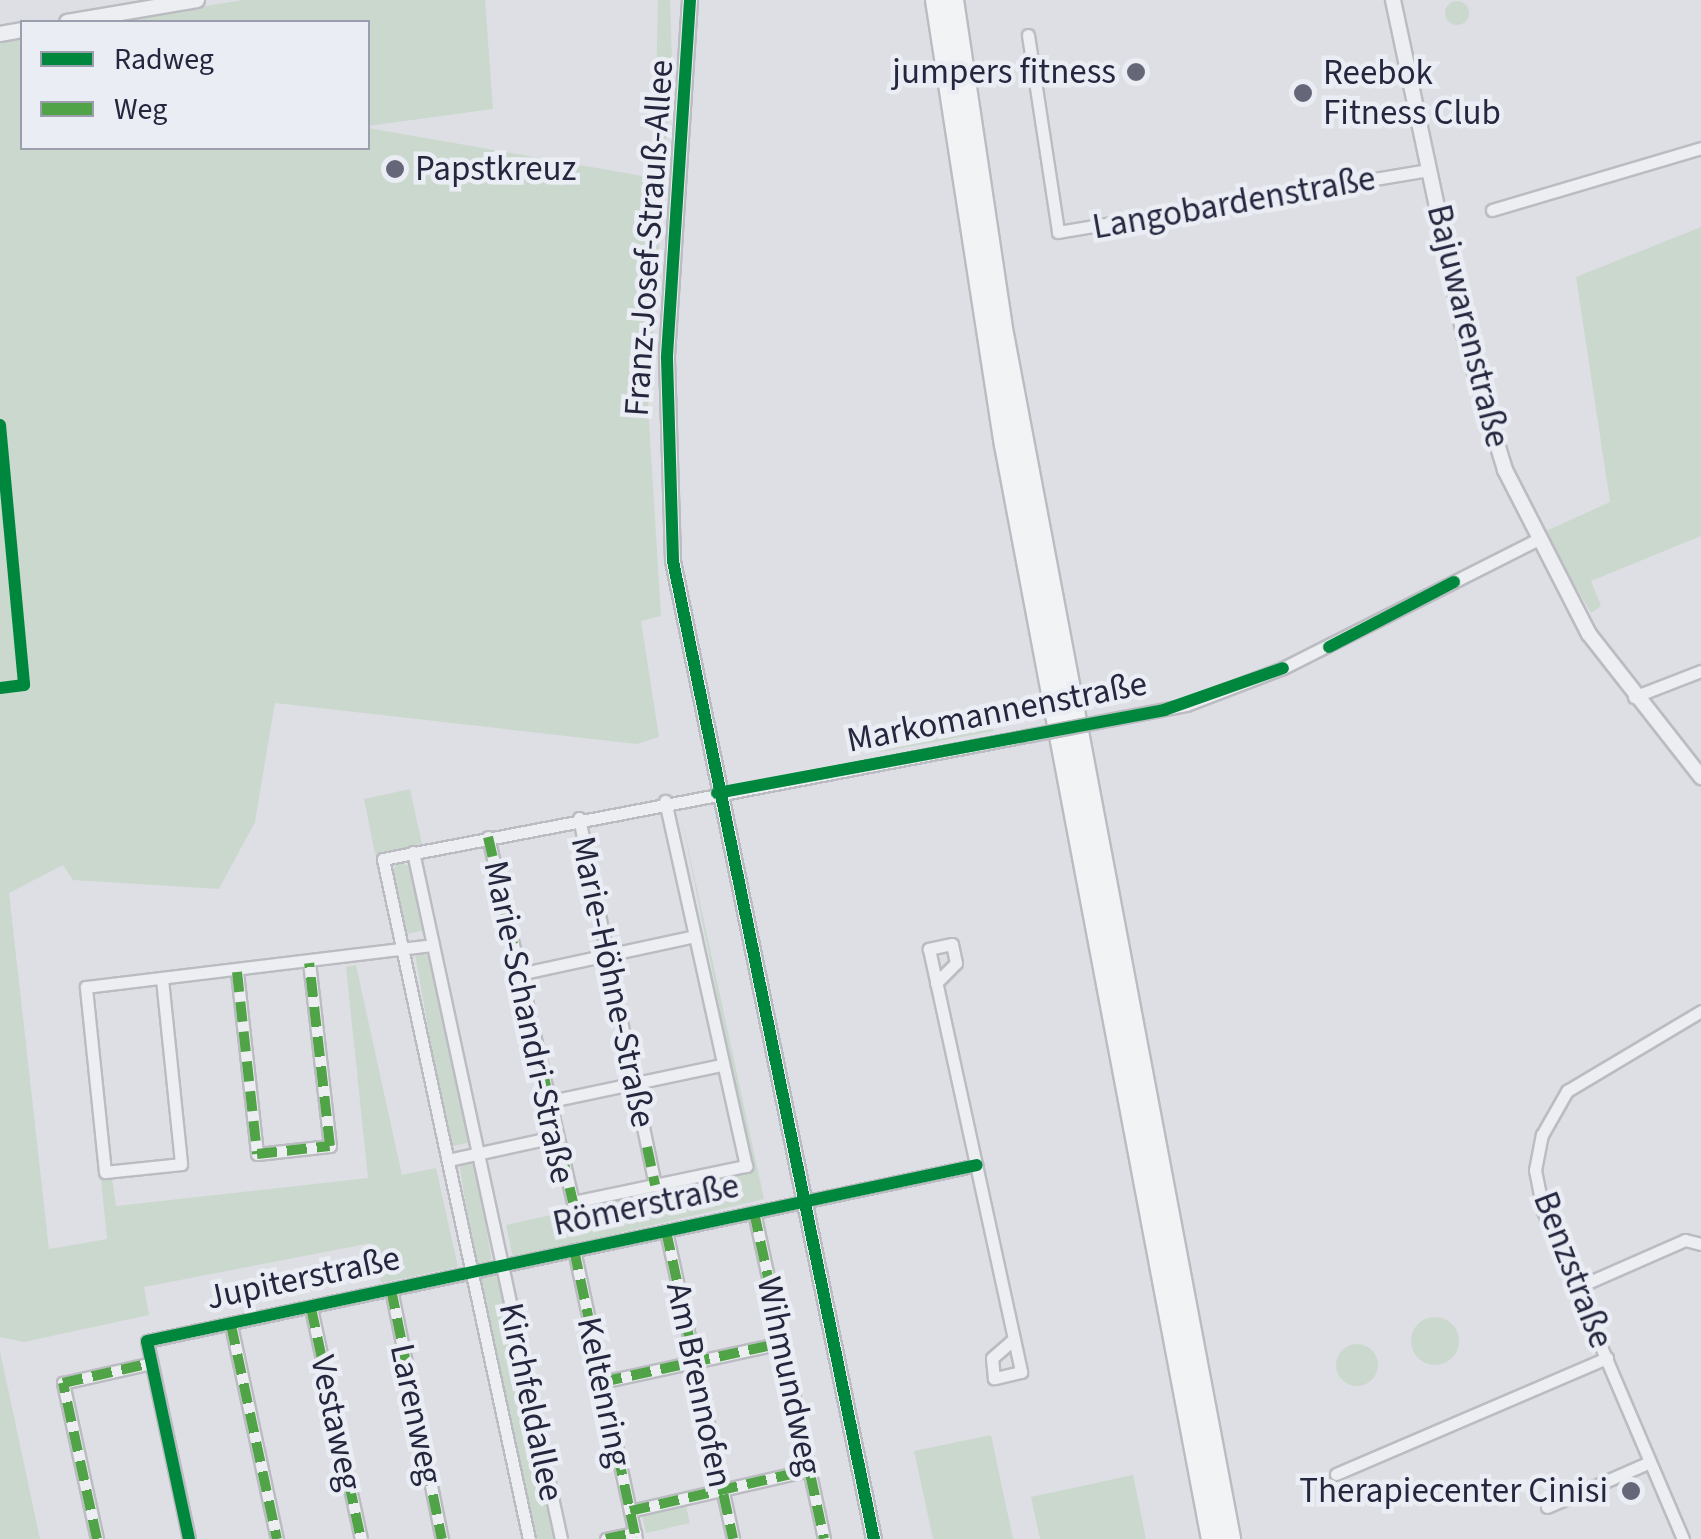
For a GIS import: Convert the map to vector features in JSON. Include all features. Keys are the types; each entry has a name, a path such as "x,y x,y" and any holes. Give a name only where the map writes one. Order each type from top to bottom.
{"highway":[{"path":"936,0 1002,427 1212,1539"},
{"path":"954,0 1004,342 1230,1539"}],"street":[{"path":"79,20 197,0"},
{"name":"Franz-Josef-Strauß-Allee","path":"690,0 667,358 668,508 718,793 874,1539"},
{"name":"Bajuwarenstraße","path":"1393,0 1474,374 1536,540 1634,697 1701,776"},
{"name":"Langobardenstraße","path":"1028,35 1058,232 1429,170"},
{"path":"1492,210 1701,148"},
{"name":"Markomannenstraße","path":"413,852 1186,704 1283,668 1536,540"},
{"path":"1634,697 1701,671"},
{"path":"656,1185 746,1166 665,802"},
{"name":"Marie-Höhne-Straße","path":"579,818 656,1185"},
{"name":"Marie-Schandri-Straße","path":"488,837 554,1137 574,1202 656,1185"},
{"name":"Kirchfeldallee","path":"529,1539 383,859 413,852 561,1539"},
{"path":"519,974 695,936"},
{"path":"162,979 181,1164 105,1172 86,987 402,952 432,945"},
{"path":"237,972 257,1154 330,1146 309,963"},
{"path":"936,983 1014,1340"},
{"name":"Benzstraße","path":"1683,1539 1538,1190 1548,1118 1579,1081 1701,1010"},
{"path":"546,1102 721,1065"},
{"path":"448,1160 554,1137"},
{"name":"Römerstraße","path":"502,1266 976,1165"},
{"name":"Wihmundweg","path":"754,1212 824,1539"},
{"name":"Am Brennofen","path":"666,1231 732,1539"},
{"path":"1578,1287 1685,1240 1701,1244"},
{"name":"Keltenring","path":"574,1250 636,1536 606,1539"},
{"name":"Kirchfeldallee","path":"472,1272 502,1266"},
{"name":"Jupiterstraße","path":"152,1363 148,1341 472,1272"},
{"name":"Larenweg","path":"390,1289 442,1539"},
{"name":"Vestaweg","path":"311,1308 361,1539"},
{"path":"231,1325 277,1539"},
{"path":"602,1382 782,1343"},
{"path":"1336,1474 1607,1358"},
{"path":"97,1539 63,1383 152,1363 188,1539"},
{"path":"1547,1507 1650,1462"},
{"path":"630,1511 810,1470"}],"shaded area":[{"path":"243,0 485,0 493,109 370,126 370,20 120,20"},
{"path":"658,0 670,0 672,59 648,406 661,616 641,621 659,737 637,744 275,703 255,822 219,889 73,880 63,865 9,893 49,1249 107,1239 101,1179 112,1178 116,1206 368,1178 346,967 356,965 402,1175 436,1168 458,1267 381,1283 371,1243 144,1287 149,1315 24,1342 0,1337 0,42 20,38 20,150 370,150 370,128 654,178"},
{"path":"1457,1 1469,13 1457,25 1445,13"},
{"path":"1701,227 1701,536 1591,581 1601,606 1591,613 1544,532 1610,502 1576,277"},
{"path":"987,719 994,731 880,752 879,749"},
{"path":"410,789 422,844 375,854 364,799"},
{"path":"680,810 764,1199 513,1258 506,1225 752,1171"},
{"path":"398,862 412,867 425,930 403,935 391,873"},
{"path":"415,954 430,955 471,1142 449,1147"},
{"path":"459,1162 476,1164 492,1263 475,1263"},
{"path":"486,1274 501,1278 555,1539 533,1539 480,1283"},
{"path":"1435,1317 1452,1324 1459,1341 1452,1358 1435,1365 1418,1358 1411,1341 1418,1324"},
{"path":"1357,1344 1372,1350 1378,1365 1372,1380 1357,1386 1342,1380 1336,1365 1342,1350"},
{"path":"0,1351 40,1539 0,1539"},
{"path":"991,1435 1013,1539 933,1539 914,1451"},
{"path":"1133,1475 1146,1539 1040,1539 1031,1497"},
{"path":"685,1502 690,1523 646,1533 641,1512"}],"marked path":[{"path":"488,837 573,1202"},
{"path":"237,972 257,1154 330,1146 309,963"},
{"path":"647,1147 655,1185"},
{"path":"754,1212 824,1539"},
{"path":"666,1231 733,1539"},
{"path":"574,1250 636,1539"},
{"path":"391,1289 442,1539"},
{"path":"311,1308 361,1539"},
{"path":"231,1325 277,1539"},
{"path":"602,1382 781,1343"},
{"path":"97,1539 63,1383 152,1363"},
{"path":"630,1511 809,1470"},
{"path":"606,1539 635,1533"}],"cycle path":[{"path":"690,0 667,358 673,561 874,1539"},
{"path":"0,425 24,685 0,688"},
{"path":"1329,647 1454,582"},
{"path":"717,793 1164,710 1283,668"},
{"path":"189,1539 147,1341 977,1165"}],"place":[{"name":"jumpers fitness","path":"1136,72"},
{"name":"Reebok Fitness Club","path":"1303,93"},
{"name":"Papstkreuz","path":"395,169"},
{"name":"Therapiecenter Cinisi","path":"1631,1491"}]}
